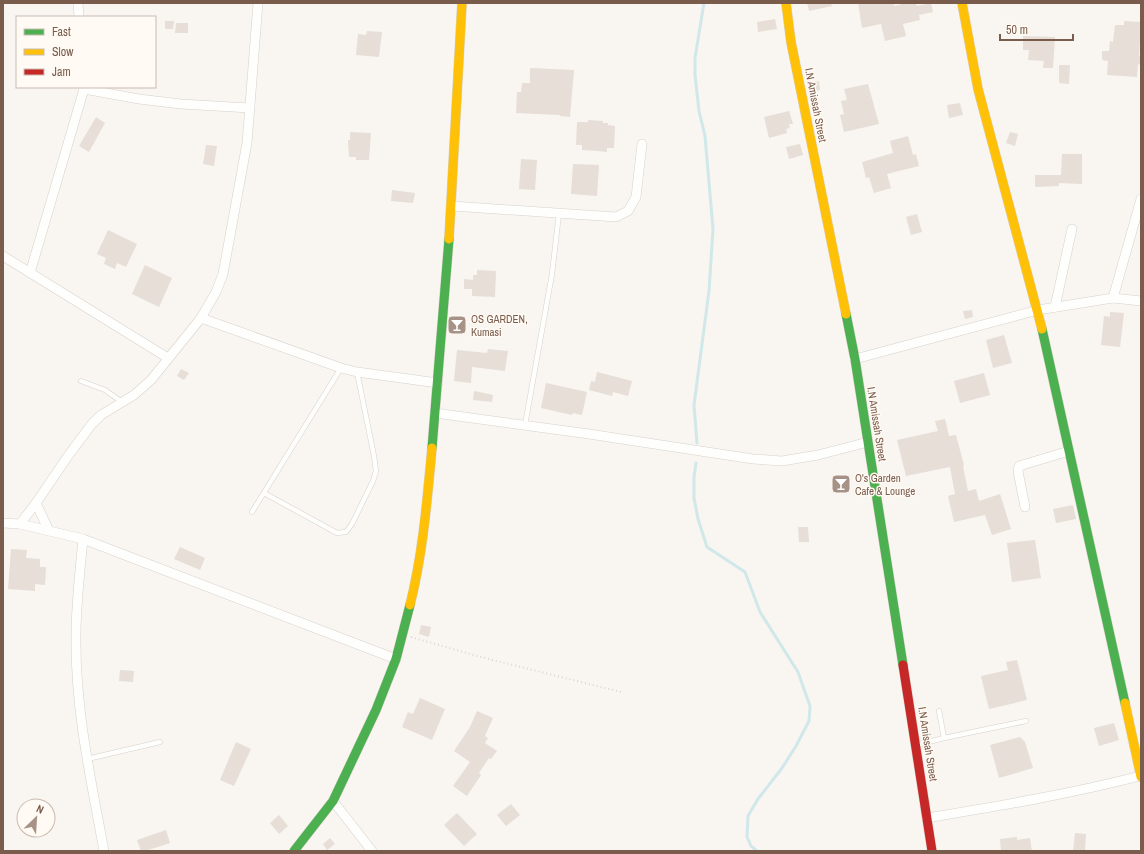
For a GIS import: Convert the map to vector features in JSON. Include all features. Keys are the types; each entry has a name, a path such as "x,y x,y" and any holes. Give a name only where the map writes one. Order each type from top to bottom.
{"street":[{"path":"78,3 79,16"},
{"path":"20,524 91,425 101,416 134,395 151,380 202,318 216,292 223,274 247,143 258,3"},
{"path":"294,851 333,801 376,710 396,659 415,583 424,532 438,383 452,206 462,3"},
{"name":"I.N Amissah Street","path":"786,3 791,42 854,359 932,851"},
{"path":"927,818 1043,799 1141,777 1038,310 978,89 962,3"},
{"path":"30,273 84,88 153,101 250,108"},
{"path":"452,206 616,217 628,211 636,197 642,144"},
{"path":"1113,298 1141,199"},
{"path":"1055,307 1072,229"},
{"path":"3,256 168,358"},
{"path":"854,359 1038,310 1113,298 1141,301"},
{"path":"202,318 341,368 357,372 438,383"},
{"path":"435,413 589,434 753,459 782,461 818,455 868,442"},
{"path":"1025,507 1018,471 1019,466 1069,451"},
{"path":"36,503 49,531"},
{"path":"3,523 20,524 83,539 396,659"},
{"path":"83,539 76,636 78,692 87,759 104,851"},
{"path":"333,801 372,851"}],"lane":[{"path":"525,425 552,274 559,213"},
{"path":"252,512 341,368"},
{"path":"264,493 337,533 346,532 352,524 373,481 376,471 357,372"},
{"path":"81,381 105,390 122,402"},
{"path":"939,711 944,738"},
{"path":"916,745 1026,721"},
{"path":"87,759 160,742"}],"path":[{"path":"402,634 477,656 621,692"}],"building":[{"path":"807,3 831,3 832,6 809,11"},
{"path":"858,3 894,3 894,6 906,3 916,3 917,6 931,3 933,12 919,15 920,20 903,24 906,36 885,41 881,24 862,28"},
{"path":"775,19 777,29 758,32 757,22"},
{"path":"165,21 174,21 173,29 165,29"},
{"path":"1124,21 1141,22 1139,56 1141,56 1141,65 1138,64 1137,77 1107,75 1108,61 1102,60 1102,51 1109,51 1110,41 1113,42 1115,25 1124,25"},
{"path":"176,23 188,23 188,33 175,33"},
{"path":"367,31 382,32 379,57 356,55 358,34 366,35"},
{"path":"1023,36 1055,37 1053,68 1043,68 1044,61 1028,60 1029,50 1023,50"},
{"path":"1059,65 1070,65 1069,84 1059,83"},
{"path":"530,68 574,70 570,117 560,115 516,113 517,92 521,92 522,83 530,83"},
{"path":"819,81 820,90 809,92 808,83"},
{"path":"868,84 879,124 844,132 840,115 844,114 841,101 847,100 844,89"},
{"path":"960,103 963,115 949,118 947,105"},
{"path":"789,111 793,124 789,124 790,128 786,129 787,133 769,138 764,117"},
{"path":"96,117 105,123 89,152 79,146"},
{"path":"588,120 603,121 603,123 608,123 608,125 615,126 614,148 607,148 607,152 582,150 582,145 576,145 577,122 588,122"},
{"path":"350,132 371,133 369,160 356,160 356,157 349,157 348,140 350,140"},
{"path":"1010,132 1018,134 1015,146 1006,143"},
{"path":"908,136 913,155 916,154 919,166 887,174 891,188 874,193 869,177 866,178 862,162 893,153 890,141"},
{"path":"800,144 803,155 789,159 786,147"},
{"path":"206,145 217,146 214,166 203,164"},
{"path":"1062,154 1082,154 1082,184 1059,183 1059,186 1035,187 1035,175 1061,175"},
{"path":"521,159 537,160 535,190 519,189"},
{"path":"573,164 599,165 597,196 571,194"},
{"path":"392,190 415,193 413,203 391,201"},
{"path":"917,214 922,232 911,235 906,217"},
{"path":"108,230 137,244 126,267 117,263 115,269 104,264 106,258 97,254"},
{"path":"145,265 172,278 159,307 132,294"},
{"path":"477,270 496,271 495,297 472,296 472,289 464,289 464,279 473,280 473,275 477,275"},
{"path":"972,310 973,317 965,319 963,311"},
{"path":"1110,312 1124,313 1120,347 1101,345 1104,316 1110,317"},
{"path":"1004,335 1012,363 993,368 986,340"},
{"path":"488,349 508,351 505,371 472,367 471,383 454,381 457,350 487,353"},
{"path":"181,369 189,373 184,380 177,376"},
{"path":"597,372 632,381 628,396 613,392 612,396 589,390 591,381 595,382"},
{"path":"984,373 990,395 960,403 954,381"},
{"path":"546,383 587,392 582,415 573,413 572,415 541,408"},
{"path":"474,391 493,395 492,402 473,400"},
{"path":"945,419 949,436 956,435 964,465 968,491 976,489 979,501 1000,494 1011,529 992,535 985,515 954,522 948,496 955,494 950,467 906,476 897,440 938,431 935,421"},
{"path":"1073,505 1076,519 1056,523 1053,509"},
{"path":"798,527 808,527 809,542 799,542"},
{"path":"1035,540 1041,578 1012,582 1007,543"},
{"path":"180,547 205,558 200,570 174,559"},
{"path":"11,549 27,550 26,558 40,559 40,567 46,567 45,585 35,584 35,591 8,589"},
{"path":"421,625 431,627 429,637 419,634"},
{"path":"1017,660 1027,700 989,709 981,676 1008,670 1006,662"},
{"path":"120,670 134,671 133,682 119,681"},
{"path":"420,698 445,709 432,740 402,727 408,712 413,714"},
{"path":"477,711 493,718 485,736 488,738 485,743 497,751 491,759 489,758 479,773 481,775 467,796 453,786 470,762 454,751 470,727"},
{"path":"1114,723 1119,740 1099,746 1094,728"},
{"path":"1020,737 1025,742 1033,768 999,778 990,745"},
{"path":"236,742 251,749 234,786 220,780"},
{"path":"511,804 520,815 506,826 497,815"},
{"path":"457,813 477,834 464,846 444,825"},
{"path":"279,815 288,826 279,834 270,823"},
{"path":"166,830 170,843 141,851 137,840"},
{"path":"1075,833 1086,834 1085,851 1073,851"},
{"path":"1017,837 1017,840 1030,838 1032,851 1001,851 1000,839"},
{"path":"330,838 335,844 327,850 323,844"}],"waterway":[{"path":"697,443 694,405 709,291 713,229 705,136 699,111 695,75 695,58 704,3"},
{"path":"696,463 694,498 698,519 707,547 745,572 760,612 798,672 810,706 809,721 796,746 782,768 758,799 748,816 747,837 751,846 757,851"}],"traffic: fast":[{"path":"432,448 449,239"},
{"path":"846,314 855,359 903,665"},
{"path":"1042,329 1125,703"},
{"path":"294,851 333,801 376,710 396,659 410,605"}],"traffic: slow":[{"path":"449,239 462,3"},
{"path":"786,3 791,42 846,314"},
{"path":"962,3 978,89 1042,329"},
{"path":"410,605 421,546 432,448"},
{"path":"1125,703 1141,777"}],"traffic: jam":[{"path":"903,665 932,851"}],"place":[{"name":"OS GARDEN, Kumasi","path":"457,325"},
{"name":"O's Garden Cafe & Lounge","path":"841,484"}]}
